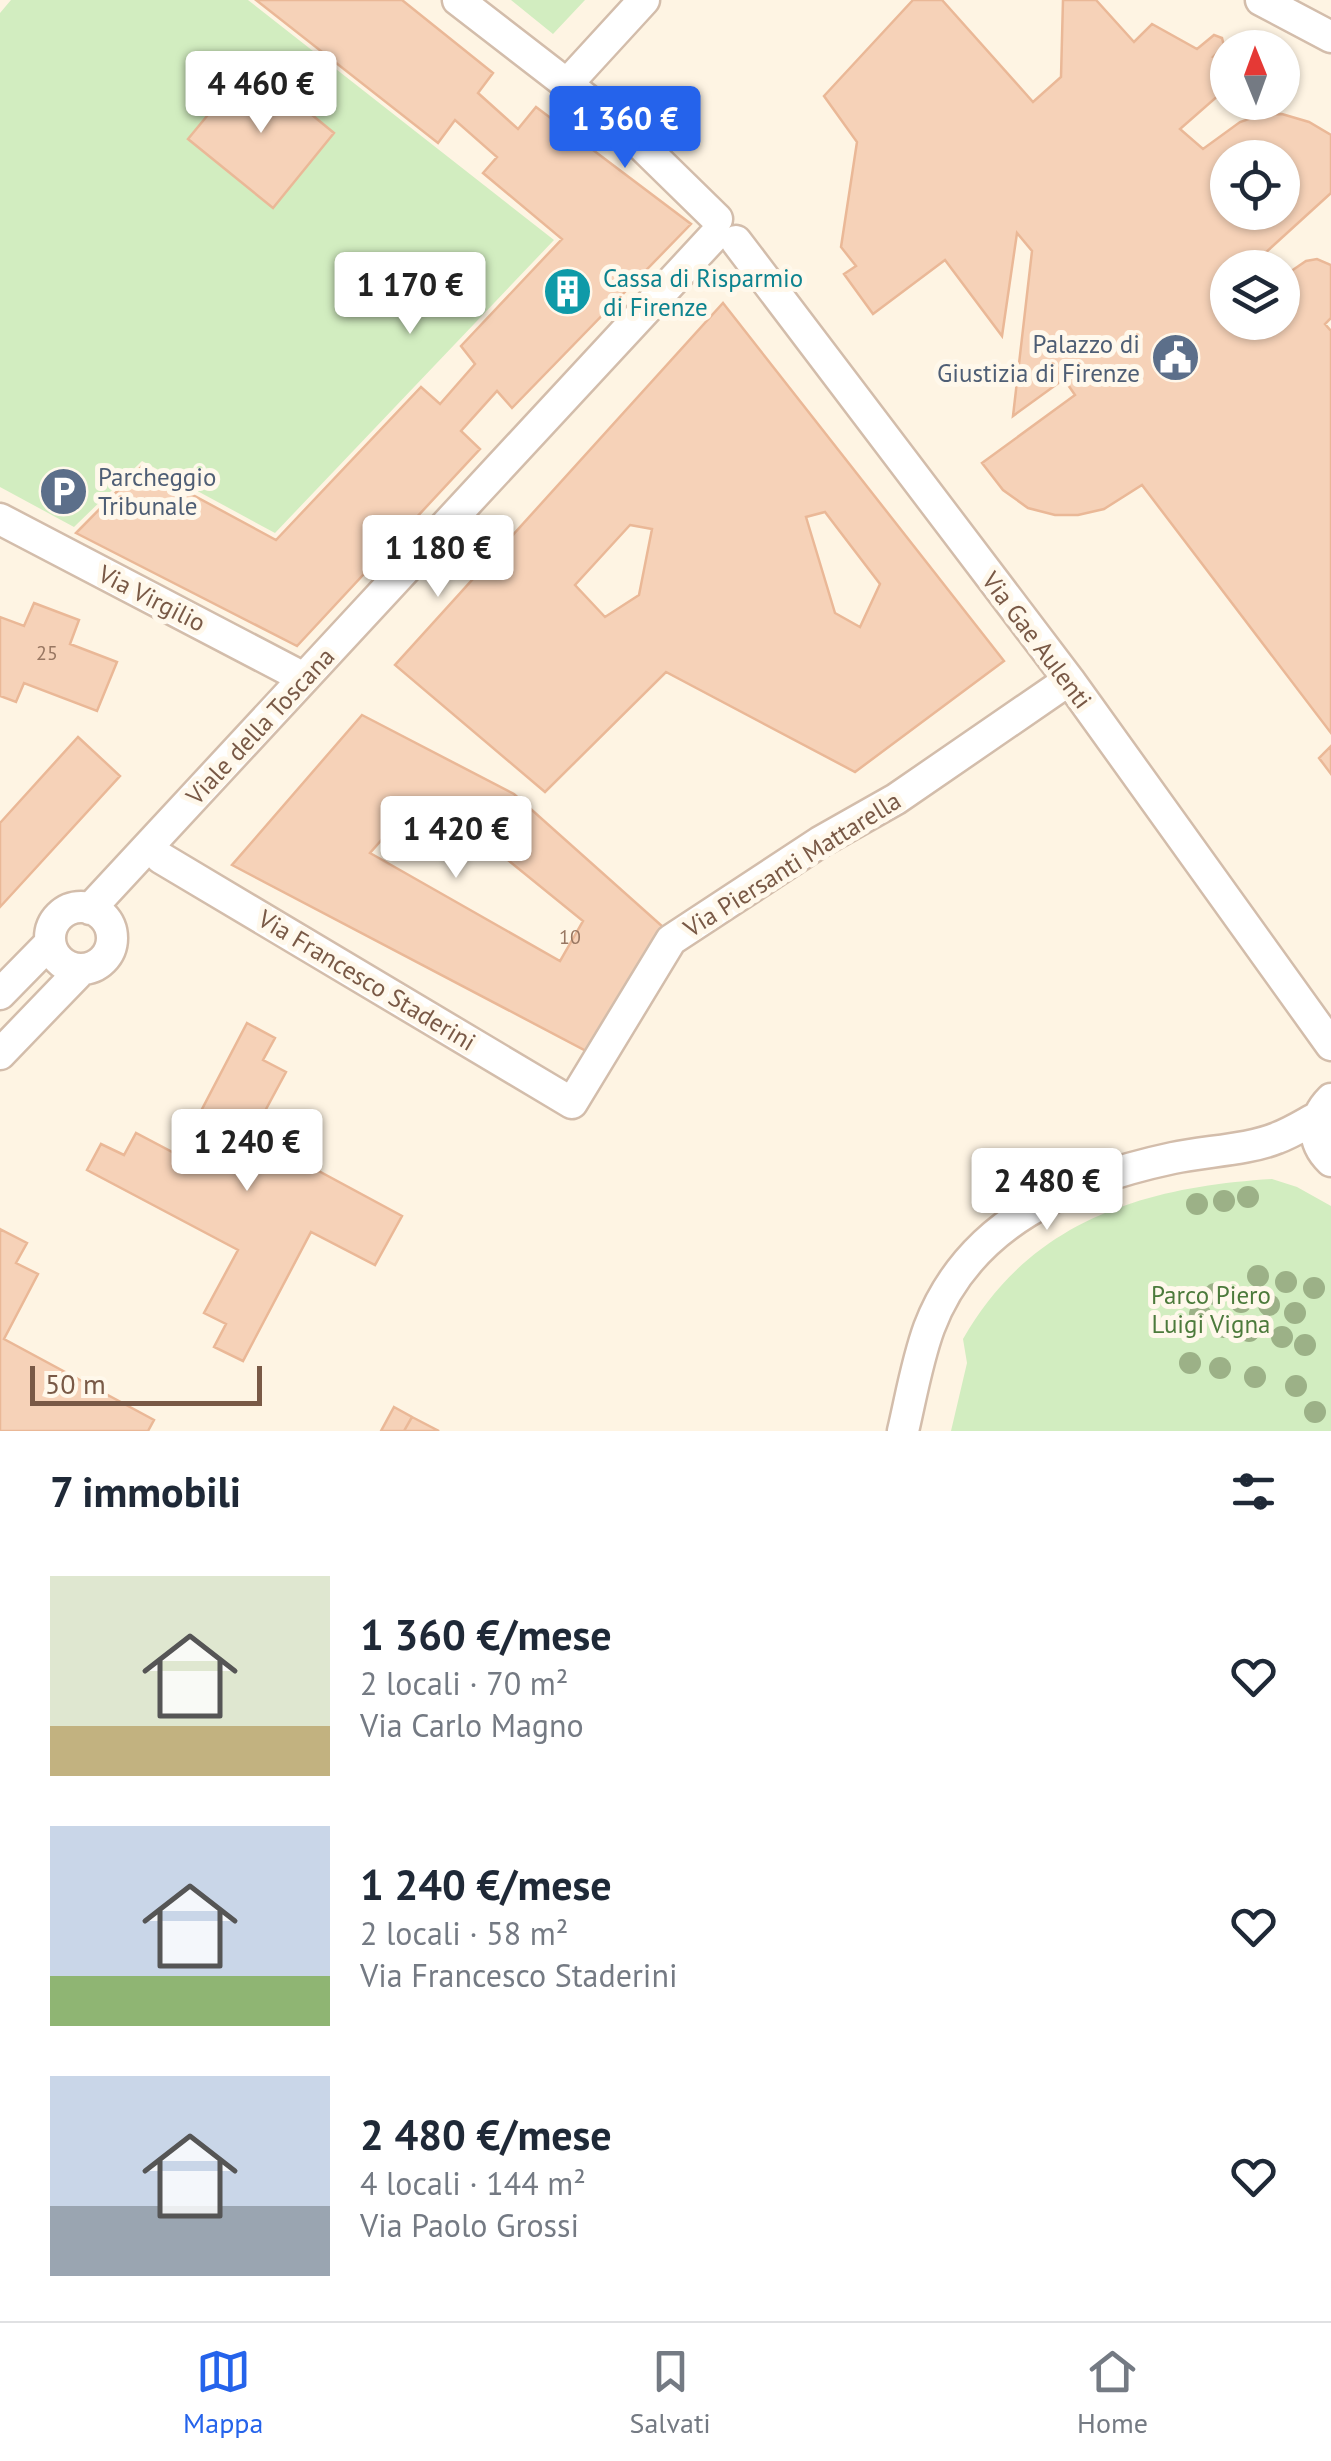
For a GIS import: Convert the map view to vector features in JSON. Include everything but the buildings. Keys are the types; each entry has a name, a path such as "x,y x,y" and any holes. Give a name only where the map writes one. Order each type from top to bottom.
{"street":[{"name":"Via Gae Aulenti","path":"458,0 625,129 723,234 1069,680 1331,1044"},
{"path":"567,84 644,0"},
{"path":"1261,0 1331,36"},
{"name":"Viale della Toscana","path":"98,914 304,678 723,234"},
{"name":"Viale della Toscana","path":"98,914 160,858 723,234"},
{"name":"Via Virgilio","path":"0,519 304,678"},
{"name":"Via Piersanti Mattarella","path":"572,1103 671,940 820,842 896,798 1069,680"},
{"name":"Via Francesco Staderini","path":"160,858 572,1103"},
{"name":"Viale della Toscana","path":"0,994 50,942 54,922 61,914 80,908 98,914"},
{"path":"50,942 58,959 73,968 100,963 107,956 112,937 98,914"},
{"path":"0,1054 82,969"},
{"path":"903,1431 930,1326 963,1266 984,1241 1033,1206 1095,1179 1169,1158 1275,1140 1324,1108"},
{"path":"1324,1108 1317,1139 1329,1159"},
{"path":"1275,1140 1329,1159"}],"green space":[{"path":"11,0 248,0 554,240 275,533 142,461 74,527 0,487 0,13"},
{"path":"511,0 585,0 553,34"},
{"name":"Parco Piero Luigi Vigna","path":"1272,1179 1297,1187 1331,1206 1331,1431 951,1431 967,1363 963,1339 990,1299 1021,1265 1094,1218 1135,1202 1224,1183"}],"place":[{"name":"Cassa di Risparmio di Firenze","path":"568,292"},
{"name":"Palazzo di Giustizia di Firenze","path":"1175,358"},
{"name":"Parcheggio Tribunale","path":"63,491"}]}
